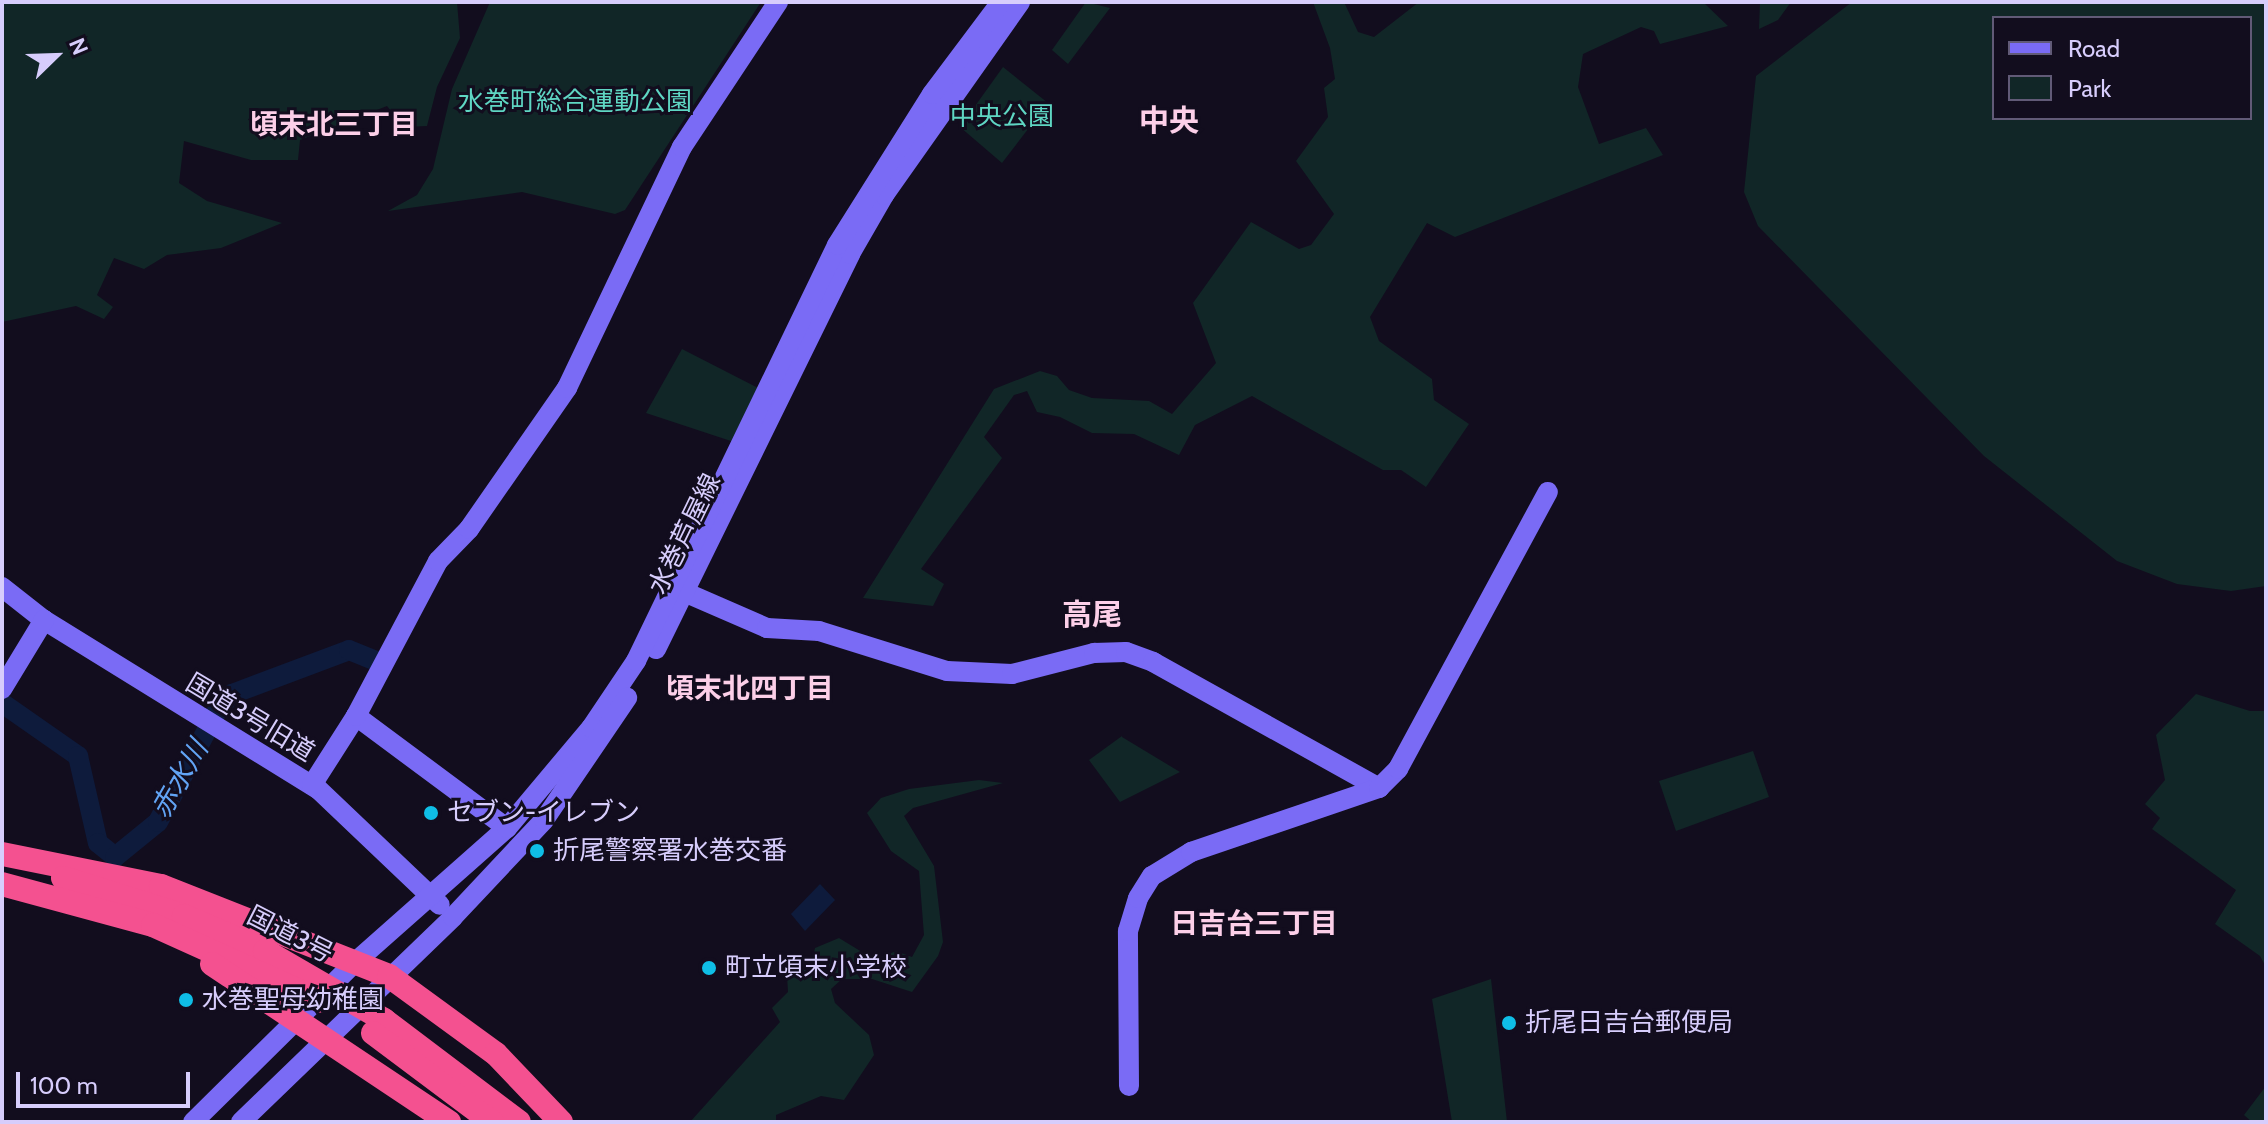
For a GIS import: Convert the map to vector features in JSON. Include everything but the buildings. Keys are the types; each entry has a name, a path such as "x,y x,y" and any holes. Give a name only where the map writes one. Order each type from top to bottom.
{"highway":[{"path":"2,854 161,886 352,965 389,976 496,1054 561,1122"},
{"name":"国道3号","path":"2,865 100,888 265,951 345,995 448,1077 492,1122"},
{"path":"2,886 23,901 214,965 297,1017 449,1122"},
{"name":"国道3号","path":"2,886 96,906 258,969 340,1012 519,1122"}],"street":[{"path":"312,785 356,716 438,561 469,529 567,388 682,147 778,2"},
{"name":"水巻芦屋線","path":"193,1122 352,965 507,828 591,728 679,590 837,245 932,94 1001,2"},
{"name":"水巻芦屋線","path":"241,1122 453,917 544,820 604,734 850,254 893,182 1020,2"},
{"path":"1129,1086 1128,931 1138,898 1152,876 1191,852 1379,788 1398,769 1548,492"},
{"name":"国道3号旧道","path":"2,587 44,620 312,785 453,917"},
{"path":"679,590 767,628 819,631 947,671 1012,674 1094,653 1126,652 1153,662 1379,788"},
{"path":"2,689 44,620"},
{"path":"356,716 507,828"}],"green space":[{"path":"2,2 457,2 460,38 437,87 427,126 404,127 387,106 300,140 298,160 251,160 184,141 179,183 207,201 282,223 221,248 167,255 144,269 114,258 97,295 113,307 104,319 76,306 2,322"},
{"name":"水巻町総合運動公園","path":"490,2 761,2 625,210 615,214 522,192 388,211 417,195 433,169 452,89"},
{"path":"1086,2 1110,8 1068,64 1052,50"},
{"path":"1313,2 1344,2 1358,32 1374,37 1419,2 1703,2 1728,26 1660,44 1654,31 1641,27 1583,54 1578,87 1599,144 1646,128 1663,155 1455,237 1427,223 1370,317 1379,341 1432,379 1434,400 1469,424 1426,487 1401,470 1383,470 1252,396 1195,425 1179,455 1134,434 1092,433 1060,417 1037,412 1027,391 1014,395 984,437 1002,458 921,569 944,584 933,606 863,598 994,389 1040,371 1057,376 1069,390 1092,398 1149,401 1172,414 1216,363 1193,303 1251,222 1299,249 1311,245 1334,214 1296,161 1328,117 1324,88 1335,79 1330,48"},
{"path":"1760,2 1791,2 1778,20 1759,29"},
{"path":"1852,2 2266,2 2266,586 2231,591 2177,584 2117,561 1984,456 1758,226 1744,192 1756,76"},
{"name":"中央公園","path":"1003,67 1048,103 1002,163 960,127"},
{"path":"682,349 766,392 740,444 646,413"},
{"path":"2196,694 2250,711 2266,711 2266,967 2260,956 2215,924 2236,890 2152,829 2160,818 2145,804 2165,780 2156,735"},
{"path":"1122,736 1180,772 1120,802 1089,760"},
{"path":"1753,751 1769,797 1676,831 1659,781"},
{"path":"979,780 1003,783 913,808 904,816 934,866 943,942 938,956 912,992 872,979 842,979 831,989 835,1003 869,1035 874,1055 844,1100 821,1096 776,1115 776,1122 690,1122 780,1022 772,1008 788,992 787,975 802,958 813,958 815,948 839,938 875,960 896,951 912,957 924,935 919,871 891,851 867,813 881,798 909,789"},
{"path":"1491,979 1507,1122 1452,1122 1432,999"},
{"path":"2266,1086 2266,1122 2252,1122 2244,1115"}],"water":[{"path":"820,884 835,900 805,931 791,914"}],"waterway":[{"name":"赤水川","path":"2,703 78,756 98,843 115,857 158,822 217,711 232,694 349,650 379,662"}],"place":[{"name":"セブン-イレブン","path":"431,813"},
{"name":"折尾警察署水巻交番","path":"537,851"},
{"name":"町立頃末小学校","path":"709,968"},
{"name":"水巻聖母幼稚園","path":"186,1000"},
{"name":"折尾日吉台郵便局","path":"1509,1023"}],"district":[{"name":"中央","path":"1169,121"},
{"name":"頃末北三丁目","path":"334,124"},
{"name":"高尾","path":"1092,615"},
{"name":"頃末北四丁目","path":"750,688"},
{"name":"日吉台三丁目","path":"1254,923"}]}
